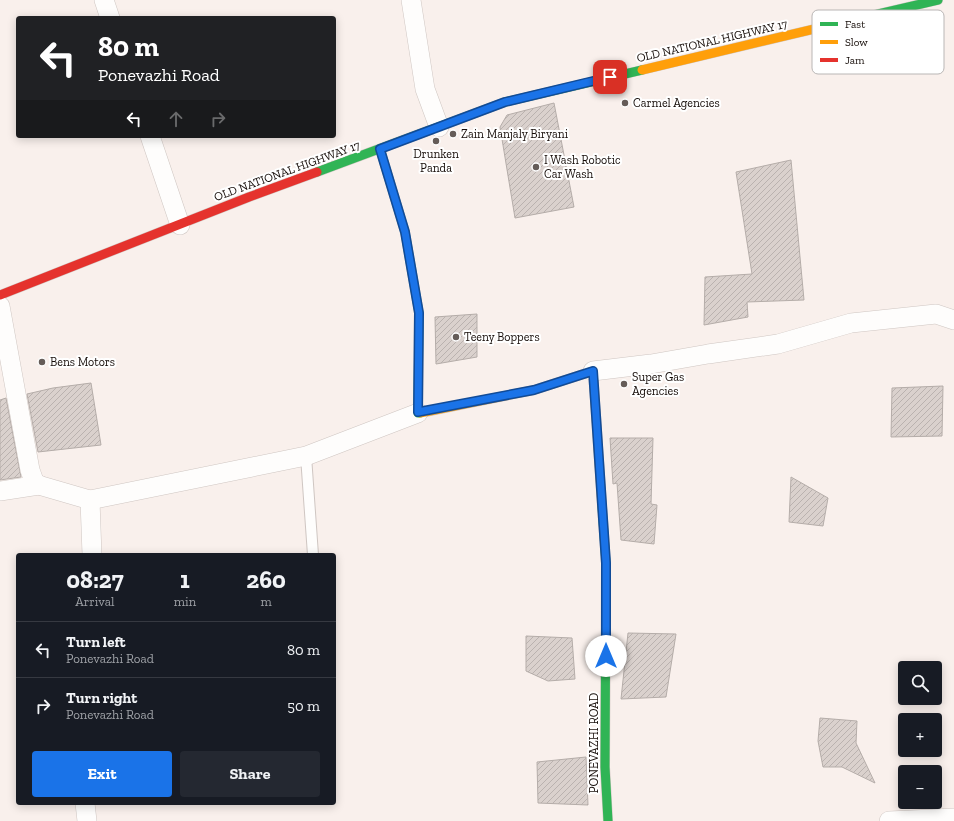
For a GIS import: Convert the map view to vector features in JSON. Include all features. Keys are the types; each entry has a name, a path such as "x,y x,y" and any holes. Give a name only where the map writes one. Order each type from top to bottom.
{"street":[{"path":"104,0 109,16"},
{"path":"411,0 425,89 439,127"},
{"name":"OLD NATIONAL HIGHWAY 17","path":"896,10 938,0"},
{"name":"OLD NATIONAL HIGHWAY 17","path":"0,295 249,197 505,102 812,30"},
{"path":"151,138 180,225"},
{"path":"380,149 405,232 419,313 418,412"},
{"path":"0,306 30,470 35,484 90,500 306,456 418,412 534,390 593,371 651,364 778,344 851,323 936,314 954,320"},
{"name":"PONEVAZHI ROAD","path":"593,371 606,563 605,767 612,821"},
{"path":"0,491 40,485"},
{"path":"90,500 92,553"},
{"path":"85,805 87,821"},
{"path":"889,821 954,818"}],"lane":[{"path":"306,456 313,553"}],"building":[{"name":"I Wash Robotic Car Wash","path":"554,103 574,207 515,218 500,127 507,115"},
{"path":"791,160 804,300 747,302 748,317 704,325 705,277 752,274 736,172"},
{"name":"Teeny Boppers","path":"477,314 477,357 436,364 435,317"},
{"path":"91,383 101,445 38,452 27,394 53,388"},
{"path":"943,386 942,436 891,437 892,388"},
{"path":"6,398 21,477 0,480 0,400"},
{"path":"610,438 653,438 651,504 657,505 654,544 621,540 617,483 613,484"},
{"path":"791,477 828,498 823,526 789,522"},
{"path":"628,633 676,634 666,697 621,699"},
{"path":"526,636 572,638 575,679 548,681 526,671"},
{"path":"820,718 857,721 856,743 875,783 842,767 823,767 818,741"},
{"path":"586,757 588,805 538,803 537,762"}],"traffic: fast":[{"path":"895,10 938,0"},
{"path":"317,172 505,102 642,70"},
{"path":"380,149 405,232 419,313 418,413 420,413"},
{"path":"602,506 606,563 605,767 608,821"}],"traffic: slow":[{"path":"642,70 812,30"},
{"path":"420,413 534,390 593,371 602,506"}],"traffic: jam":[{"path":"0,295 249,197 317,172"}],"place":[{"name":"Carmel Agencies","path":"625,103"},
{"name":"Zain Manjaly Biryani","path":"453,134"},
{"name":"Drunken Panda","path":"436,141"},
{"name":"I Wash Robotic Car Wash","path":"536,167"},
{"name":"Teeny Boppers","path":"456,337"},
{"name":"Bens Motors","path":"42,362"},
{"name":"Super Gas Agencies","path":"624,384"}],"route":[{"path":"606,656 606,563 593,371 534,390 472,403 418,412 419,313 405,232 380,149 505,102 610,77"}]}
